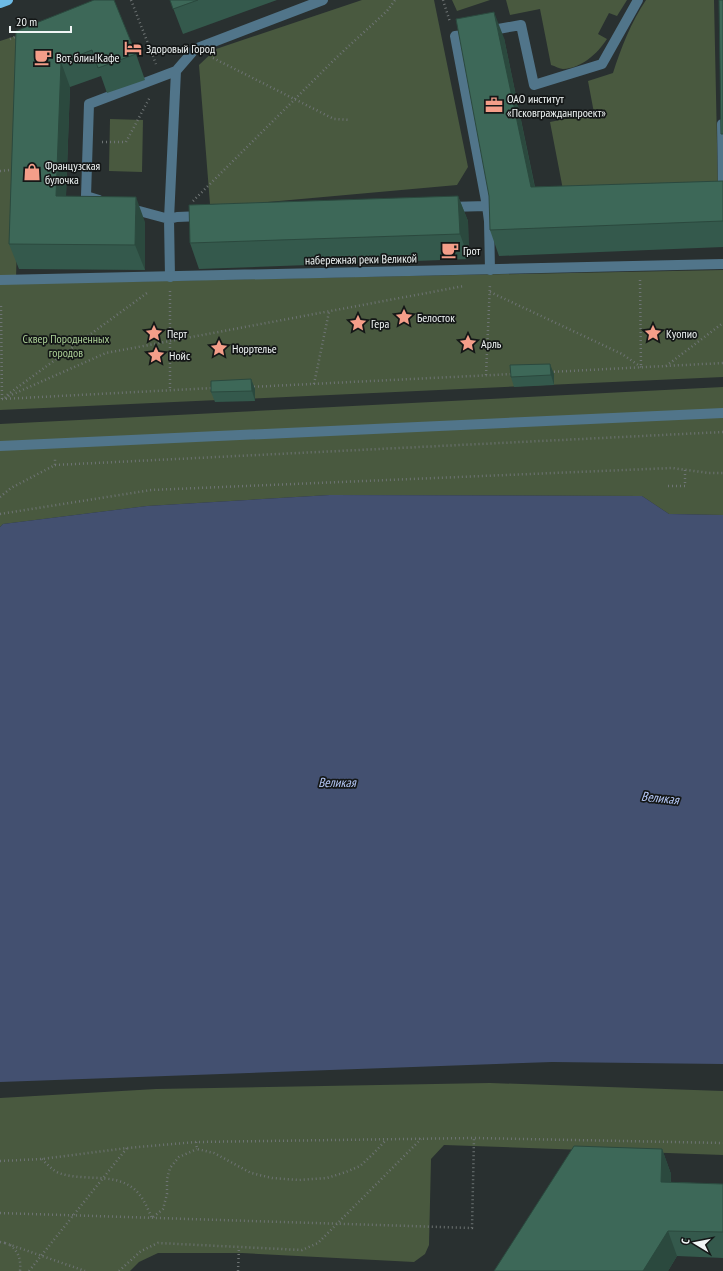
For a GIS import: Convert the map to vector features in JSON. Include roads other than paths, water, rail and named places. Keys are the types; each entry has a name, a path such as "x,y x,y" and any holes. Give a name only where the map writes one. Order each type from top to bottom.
{"main road":[{"path":"0,3 8,0"}],"street":[{"path":"208,216 173,218 86,196 89,104 176,71 195,50 323,0"},
{"path":"490,270 489,221 487,206 455,36 521,25 534,85 602,64 638,0"},
{"path":"170,277 173,218 176,71"},
{"path":"722,116 723,186"},
{"path":"440,207 487,206"},
{"name":"набережная реки Великой","path":"0,280 723,264"},
{"path":"0,446 723,413"}],"water":[{"name":"Великая","path":"330,495 642,496 669,514 723,515 723,1064 552,1062 0,1082 0,527 3,524 147,506"}],"place":[{"name":"Здоровый Город","path":"133,48"},
{"name":"Вот, блин!Кафе","path":"43,57"},
{"name":"ОАО институт «Псковгражданпроект»","path":"494,105"},
{"name":"Французская булочка","path":"32,172"},
{"name":"Грот","path":"450,250"},
{"name":"Белосток","path":"404,317"},
{"name":"Гера","path":"358,323"},
{"name":"Перт","path":"154,333"},
{"name":"Куопио","path":"653,333"},
{"name":"Арль","path":"468,343"},
{"name":"Норртелье","path":"219,348"},
{"name":"Нойс","path":"156,355"}],"park label":[{"name":"Сквер Породненных городов","path":"66,345"}]}
